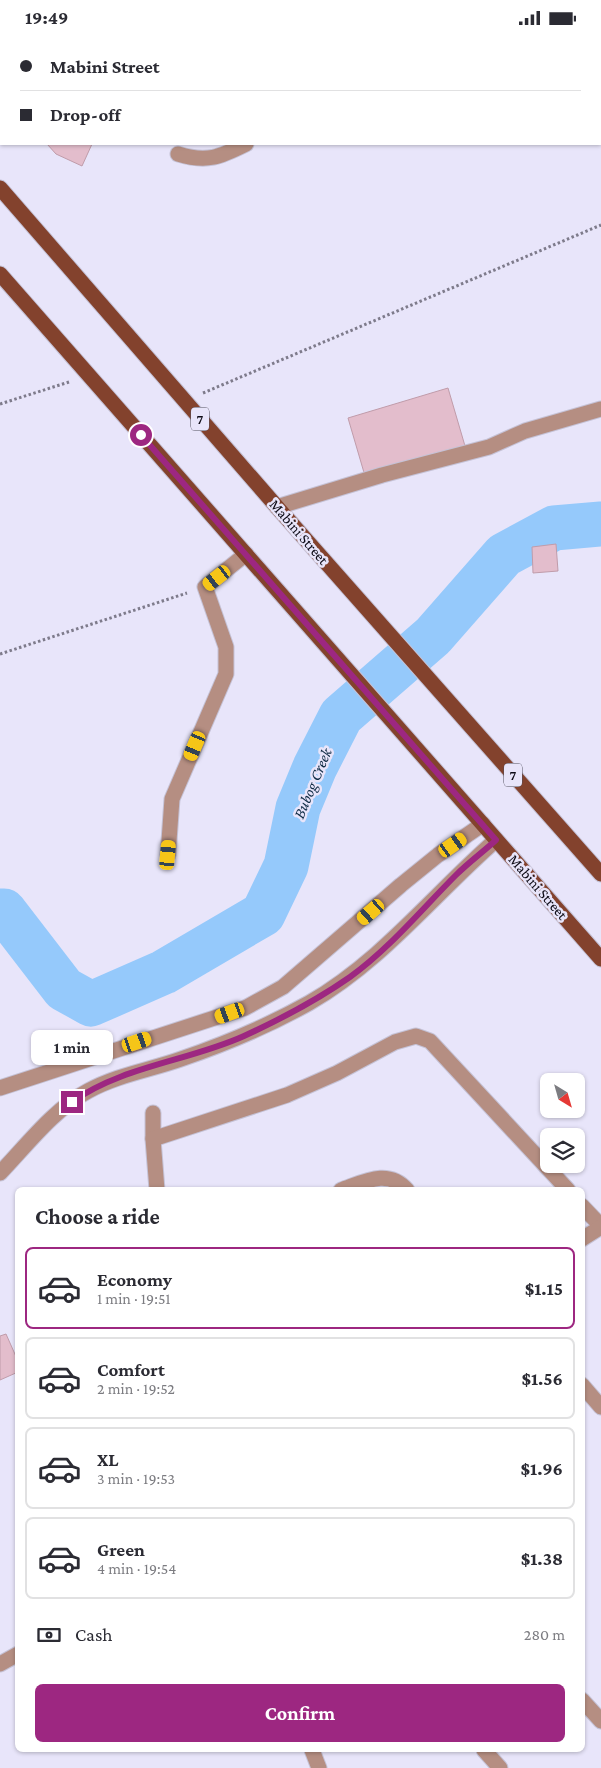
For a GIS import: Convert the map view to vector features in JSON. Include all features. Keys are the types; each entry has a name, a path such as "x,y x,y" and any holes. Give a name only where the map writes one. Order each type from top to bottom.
{"main road":[{"name":"Mabini Street","path":"0,188 277,507 601,873"},
{"name":"Mabini Street","path":"0,274 601,959"}],"street":[{"path":"178,154 196,160 219,157 244,145"},
{"path":"277,507 382,475 489,447 525,431 601,409"},
{"path":"168,855 172,799 226,674 226,647 205,587 246,554"},
{"path":"0,1088 245,1008 283,987 401,885 438,855 483,824"},
{"path":"0,1173 58,1113 87,1091 125,1075 179,1060 243,1036 308,1003 351,977 387,947 457,874 496,840"},
{"path":"153,1139 288,1095 337,1073 395,1042 416,1036 430,1041 565,1187"},
{"path":"153,1113 157,1187"},
{"path":"350,1187 379,1177 392,1178 403,1187"},
{"path":"585,1209 601,1227 585,1237"},
{"path":"585,1388 601,1407"},
{"path":"0,1664 15,1656"},
{"path":"585,1703 601,1721"},
{"path":"313,1752 319,1768"},
{"path":"486,1752 500,1768"}],"path":[{"path":"184,401 601,225"},
{"path":"0,404 89,375"},
{"path":"0,654 205,587"}],"building":[{"path":"48,145 92,145 82,166 56,154"},
{"path":"448,388 465,446 365,476 348,418"},
{"path":"556,544 558,571 533,573 532,547"},
{"path":"6,1334 15,1354 15,1373 0,1380 0,1336"}],"waterway":[{"name":"Bubog Creek","path":"0,911 4,911 64,989 91,1004 164,972 263,914 286,866 298,808 315,767 341,716 433,636 504,555 554,528 601,524"}],"route":[{"path":"72,1102 87,1091 125,1075 179,1060 243,1036 308,1003 351,977 387,947 457,874 496,840 141,435"}]}
